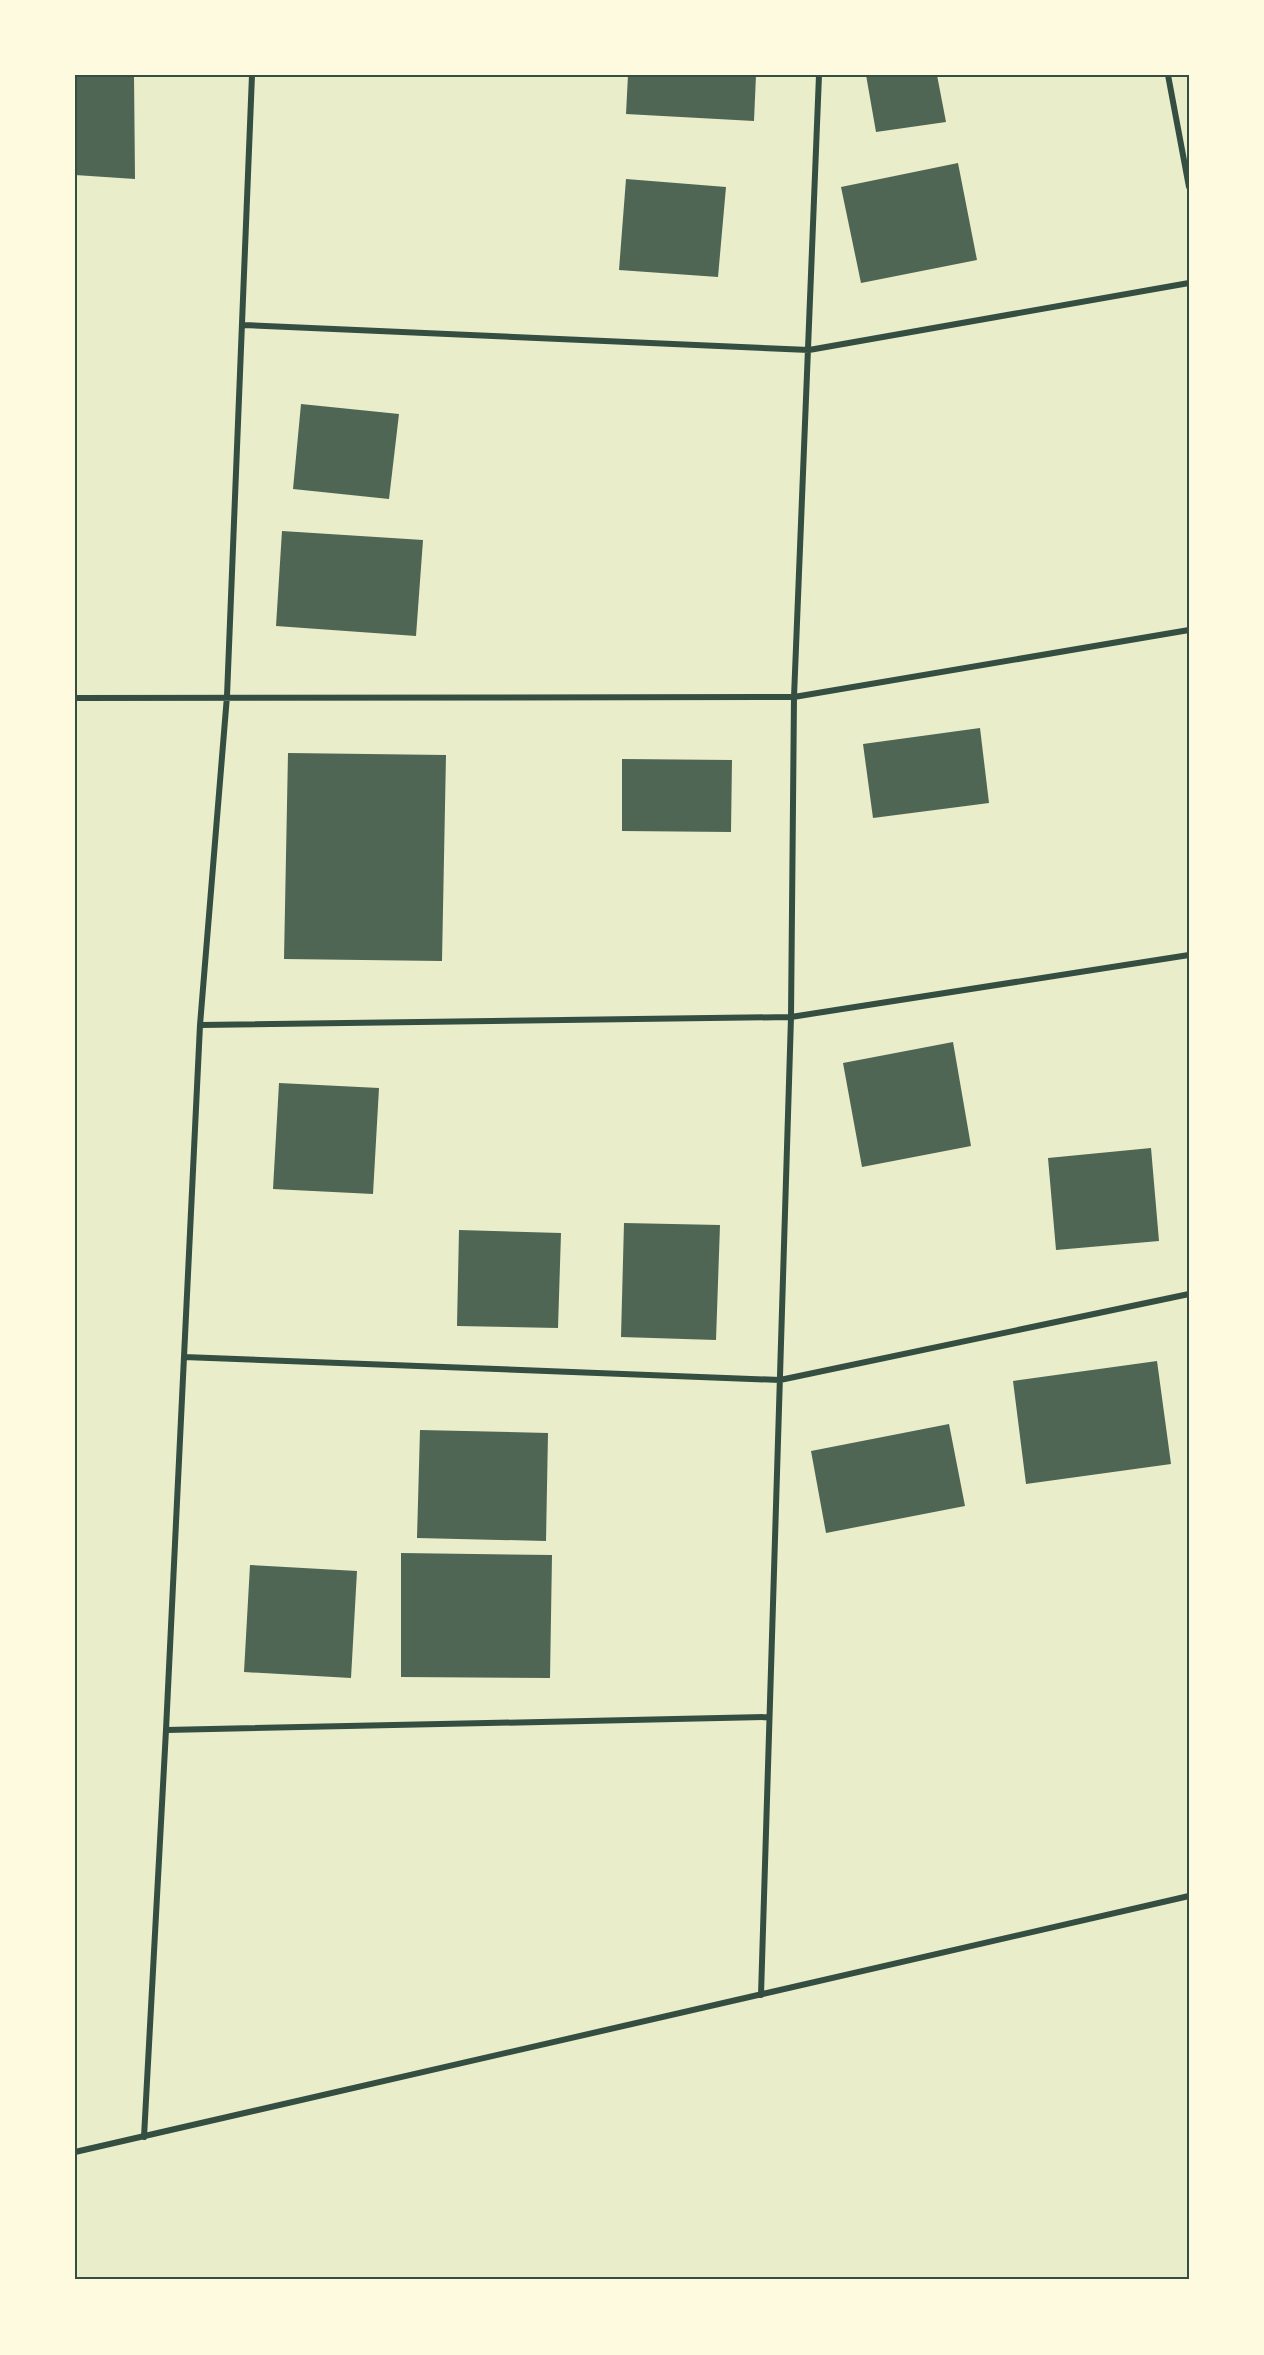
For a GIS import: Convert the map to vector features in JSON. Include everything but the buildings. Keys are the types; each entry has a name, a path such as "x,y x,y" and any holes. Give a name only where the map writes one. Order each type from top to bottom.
{"street":[{"path":"144,2137 200,1025 227,696 252,75"},
{"path":"761,1995 791,1017 794,697 819,75"},
{"path":"1168,75 1189,186"},
{"path":"242,325 808,350 1189,283"},
{"path":"75,698 794,697 1189,630"},
{"path":"200,1025 791,1017 1189,955"},
{"path":"184,1357 780,1380 1189,1294"},
{"path":"166,1730 769,1717"},
{"path":"75,2152 1189,1896"}]}
